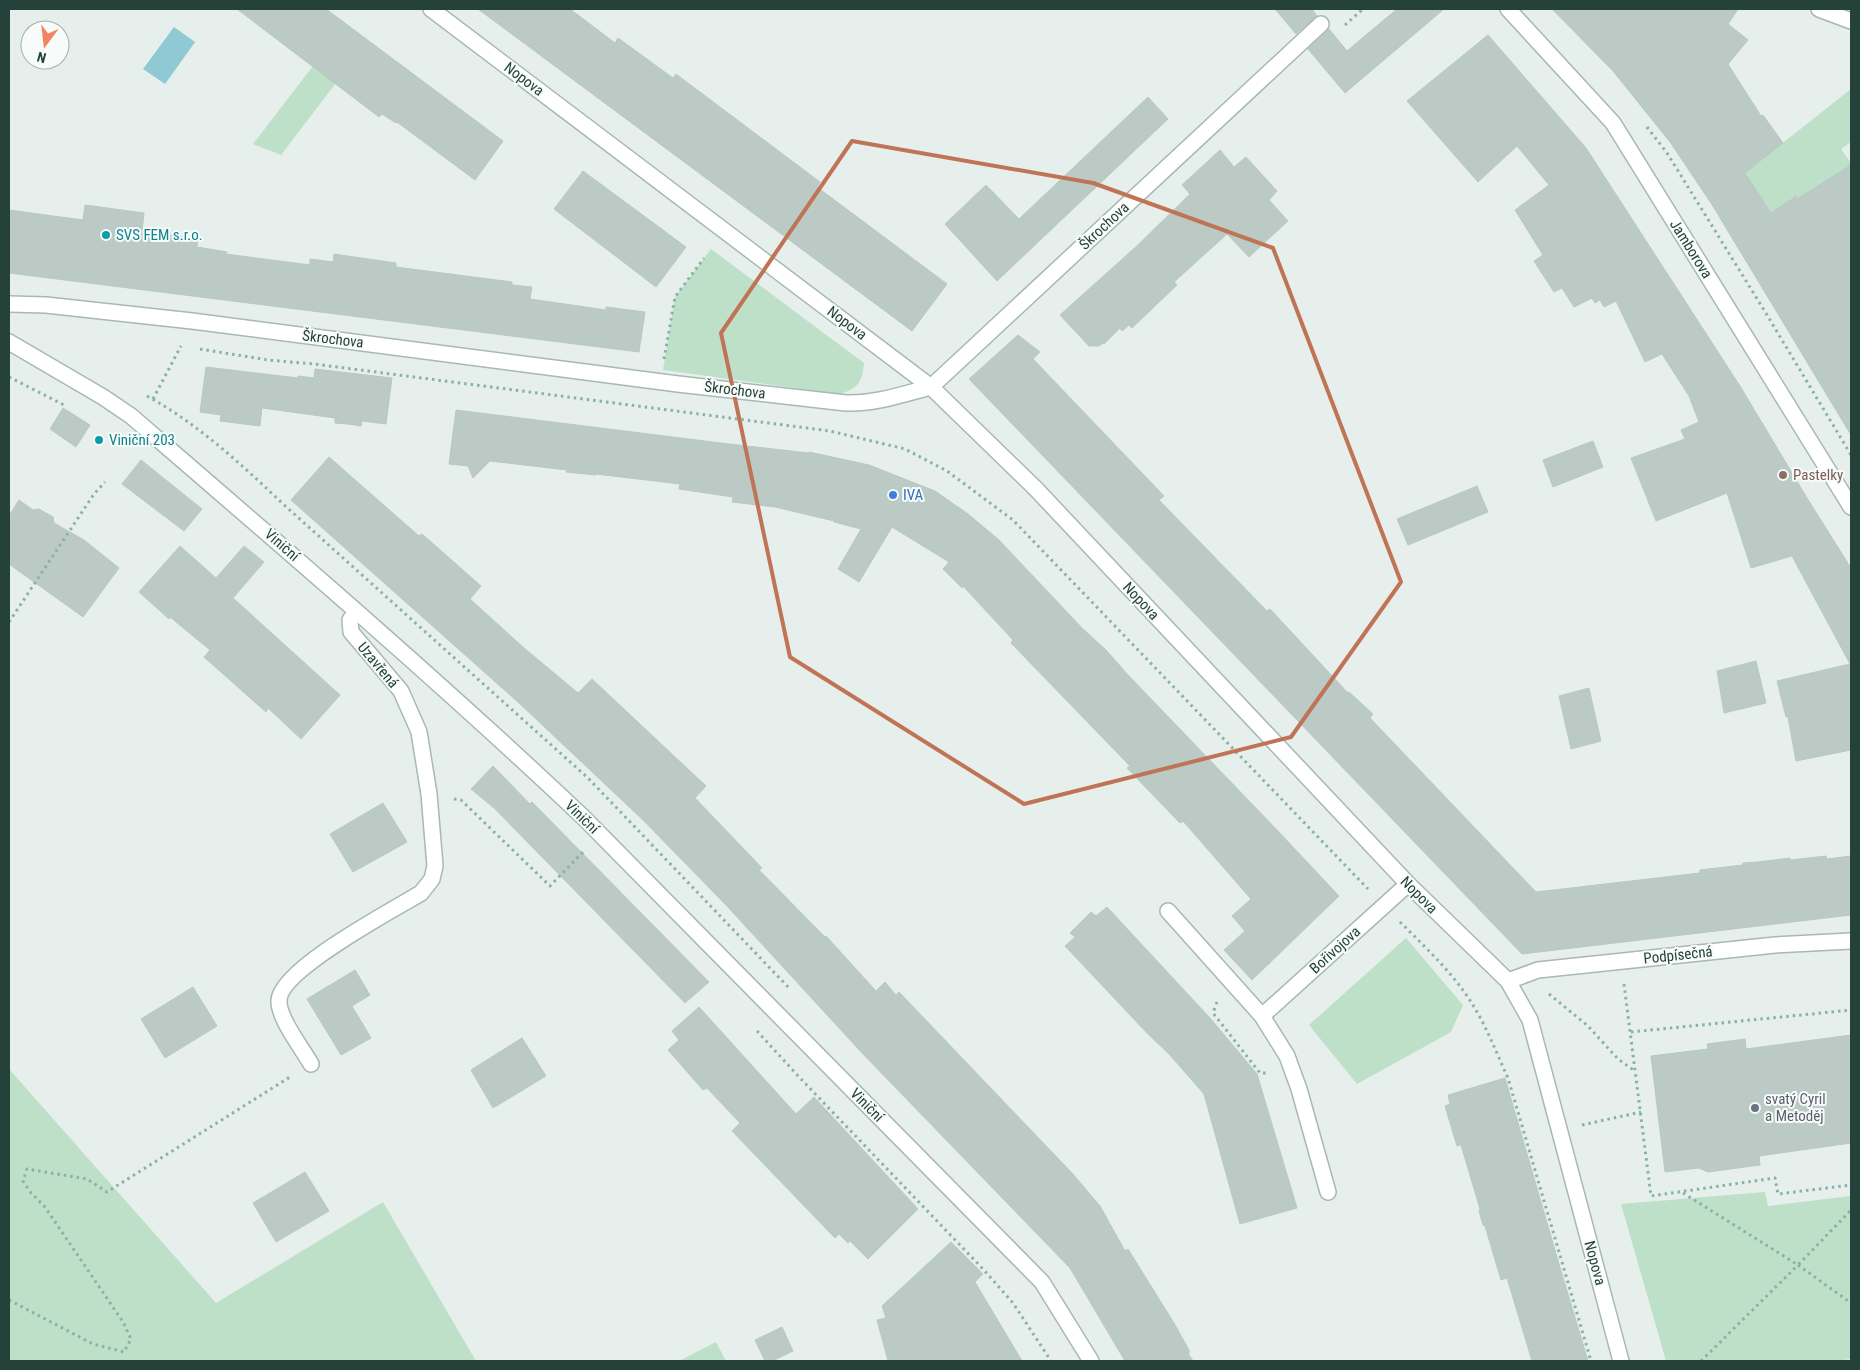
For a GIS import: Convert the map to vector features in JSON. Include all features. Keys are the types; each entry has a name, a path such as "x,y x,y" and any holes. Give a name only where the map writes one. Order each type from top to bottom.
{"street":[{"name":"Nopova","path":"431,9 931,386 1036,489 1408,884 1508,981 1530,1020 1621,1361"},
{"name":"Jamborova","path":"1508,9 1612,123 1851,507"},
{"path":"1819,9 1851,21"},
{"name":"Škrochova","path":"9,304 31,304 192,321 678,384 846,403 877,401 931,386 1321,24"},
{"name":"Viniční","path":"9,342 96,393 131,416 297,558 493,732 583,817 1042,1282 1091,1361"},
{"name":"Uzavřená","path":"312,1064 280,1010 279,999 282,990 292,977 320,954 421,893 432,879 435,866 429,794 418,732 401,691 350,632 350,620 356,612"},
{"name":"Bořivojova","path":"1262,1016 1408,884"},
{"path":"1168,912 1262,1016 1287,1056 1328,1192"},
{"name":"Podpísečná","path":"1508,981 1538,970 1775,945 1851,941"}],"path":[{"path":"664,360 675,296 704,258"},
{"path":"153,399 181,346 172,344"},
{"path":"191,347 268,360 314,364 820,430 871,440 905,450 947,471 1013,520 1445,968 1471,1002 1489,1035 1508,1078 1591,1361"},
{"path":"9,377 71,409"},
{"path":"9,622 94,494 106,482"},
{"path":"461,800 550,886 582,852 577,845"},
{"path":"1620,961 1631,1032 1651,1196 1774,1178 1778,1194 1851,1186"},
{"path":"1528,974 1540,987 1588,1026 1618,1059 1636,1071"},
{"path":"1631,1032 1851,1010"},
{"path":"754,1028 983,1269 1013,1303 1051,1361"},
{"path":"9,1300 94,1344 124,1352 131,1339 122,1322 45,1207 31,1193 24,1181 27,1169 87,1179 107,1192 312,1064"},
{"path":"1595,1122 1641,1112"},
{"path":"1683,1192 1798,1265 1851,1303"},
{"path":"1701,1361 1851,1210"}],"highlighted area":[{"path":"852,141 1093,183 1273,248 1401,582 1291,737 1024,804 790,657 721,333"}],"green space":[{"path":"316,62 339,79 281,155 253,144"},
{"path":"1851,89 1851,142 1841,149 1851,163 1851,171 1827,189 1822,183 1797,199 1795,196 1771,213 1745,173"},
{"path":"711,249 864,363 858,384 840,394 663,370 675,297"},
{"path":"1406,938 1463,1005 1451,1032 1357,1084 1309,1025"},
{"path":"9,1069 216,1303 383,1202 476,1361 9,1361"},
{"path":"1765,1192 1768,1206 1851,1196 1851,1359 1836,1361 1666,1361 1621,1204"},
{"path":"716,1342 726,1361 679,1361"}],"water":[{"path":"174,27 195,42 165,84 143,69"}],"building":[{"path":"237,9 326,9 503,141 475,180 397,122 382,114 379,117"},
{"path":"478,9 570,9 615,43 618,38 673,78 676,74 820,182 817,187 947,284 912,331"},
{"path":"1275,9 1312,9 1317,16 1296,34"},
{"path":"1397,9 1444,9 1345,93 1308,49 1329,29 1347,51"},
{"path":"1552,9 1738,9 1728,24 1748,40 1728,64 1761,116 1763,115 1783,143 1745,173 1771,213 1796,196 1797,199 1851,165 1851,435 1711,203 1670,142 1613,71"},
{"path":"1488,35 1586,148 1740,386 1851,568 1851,750 1796,761 1788,717 1786,717 1777,681 1850,664 1792,556 1751,568 1727,493 1656,521 1631,458 1685,439 1681,430 1699,422 1689,396 1662,354 1645,362 1616,301 1604,307 1600,300 1595,303 1592,298 1574,307 1562,288 1554,292 1534,261 1543,255 1515,210 1549,185 1517,146 1478,182 1407,101"},
{"path":"1148,97 1168,119 997,281 945,224 986,185 1019,219"},
{"path":"1220,150 1234,167 1246,157 1277,191 1269,200 1288,221 1249,257 1227,234 1174,282 1177,285 1132,328 1129,325 1122,331 1120,328 1104,344 1089,346 1060,315 1139,244 1190,194 1182,185"},
{"path":"583,171 686,247 656,287 554,209"},
{"path":"85,205 144,213 142,231 198,239 197,247 227,252 226,254 310,265 310,259 333,262 334,254 396,263 396,267 512,282 512,285 532,287 530,299 606,310 606,307 645,312 639,352 9,273 9,210 83,220"},
{"path":"1018,335 1040,352 1033,359 1164,496 1159,500 1267,611 1270,609 1348,693 1373,714 1370,718 1536,892 1700,873 1700,870 1743,865 1743,863 1790,858 1790,860 1826,856 1827,859 1851,856 1851,915 1522,954 969,379"},
{"path":"206,367 298,378 298,376 314,378 315,369 392,378 386,424 362,421 361,426 335,423 335,418 262,408 260,426 220,421 221,415 200,412"},
{"path":"63,408 90,425 76,447 50,429"},
{"path":"456,410 729,444 809,452 869,465 935,491 968,514 999,540 1339,896 1252,980 1224,950 1245,931 1232,916 1251,899 1183,821 1180,823 1127,768 1130,766 1011,643 1013,640 963,586 962,588 943,569 949,562 892,527 859,582 838,569 861,529 834,521 775,507 732,502 733,497 679,489 680,484 566,472 567,470 490,461 473,478 468,466 449,464"},
{"path":"1593,441 1603,467 1553,487 1543,460"},
{"path":"329,457 419,536 422,534 481,586 470,599 524,648 578,693 592,679 706,786 695,798 762,868 759,870 826,936 876,991 885,982 896,995 899,992 1072,1173 1100,1206 1125,1251 1128,1249 1174,1323 1193,1361 1125,1361 1070,1268 862,1053 726,905 642,819 519,703 291,500"},
{"path":"141,460 202,509 184,531 122,484"},
{"path":"1477,486 1488,512 1408,545 1397,519"},
{"path":"19,500 33,510 39,509 53,517 54,523 84,540 119,568 83,617 9,564 9,516"},
{"path":"180,546 216,578 244,546 264,562 233,598 340,695 301,739 268,708 266,712 204,657 210,650 170,617 169,619 139,592"},
{"path":"1756,661 1766,703 1724,713 1717,671"},
{"path":"1589,688 1601,741 1571,749 1559,696"},
{"path":"493,766 530,804 532,802 709,982 685,1003 494,808 471,789"},
{"path":"383,803 407,842 353,872 330,834"},
{"path":"1107,907 1210,1018 1257,1074 1297,1208 1240,1224 1204,1094 1169,1054 1065,946 1075,937 1070,933 1091,912 1096,916"},
{"path":"355,970 370,995 352,1006 371,1038 341,1055 307,999"},
{"path":"193,987 217,1026 165,1058 141,1019"},
{"path":"699,1007 796,1114 814,1097 918,1209 868,1259 850,1241 848,1243 839,1234 835,1238 732,1131 740,1123 707,1088 703,1090 668,1050 679,1040 672,1031"},
{"name":"svatý Cyril a Metoděj","path":"1851,1035 1851,1143 1759,1156 1760,1165 1708,1172 1699,1168 1665,1172 1651,1056 1708,1049 1707,1044 1745,1039 1746,1049"},
{"path":"522,1038 546,1076 493,1108 471,1070"},
{"path":"1505,1078 1588,1361 1532,1361 1507,1278 1501,1280 1485,1226 1483,1225 1461,1145 1457,1146 1445,1106 1450,1104 1448,1095"},
{"path":"305,1172 329,1211 276,1242 253,1203"},
{"path":"951,1242 983,1274 975,1282 1022,1361 888,1361 877,1320 886,1318 882,1306"},
{"path":"782,1327 793,1351 772,1361 765,1361 755,1340"}],"place":[{"name":"SVS FEM s.r.o.","path":"106,235"},
{"name":"Viniční 203","path":"99,440"},
{"name":"Pastelky","path":"1783,475"},
{"name":"IVA","path":"893,495"},
{"name":"svatý Cyril a Metoděj","path":"1755,1108"}]}
